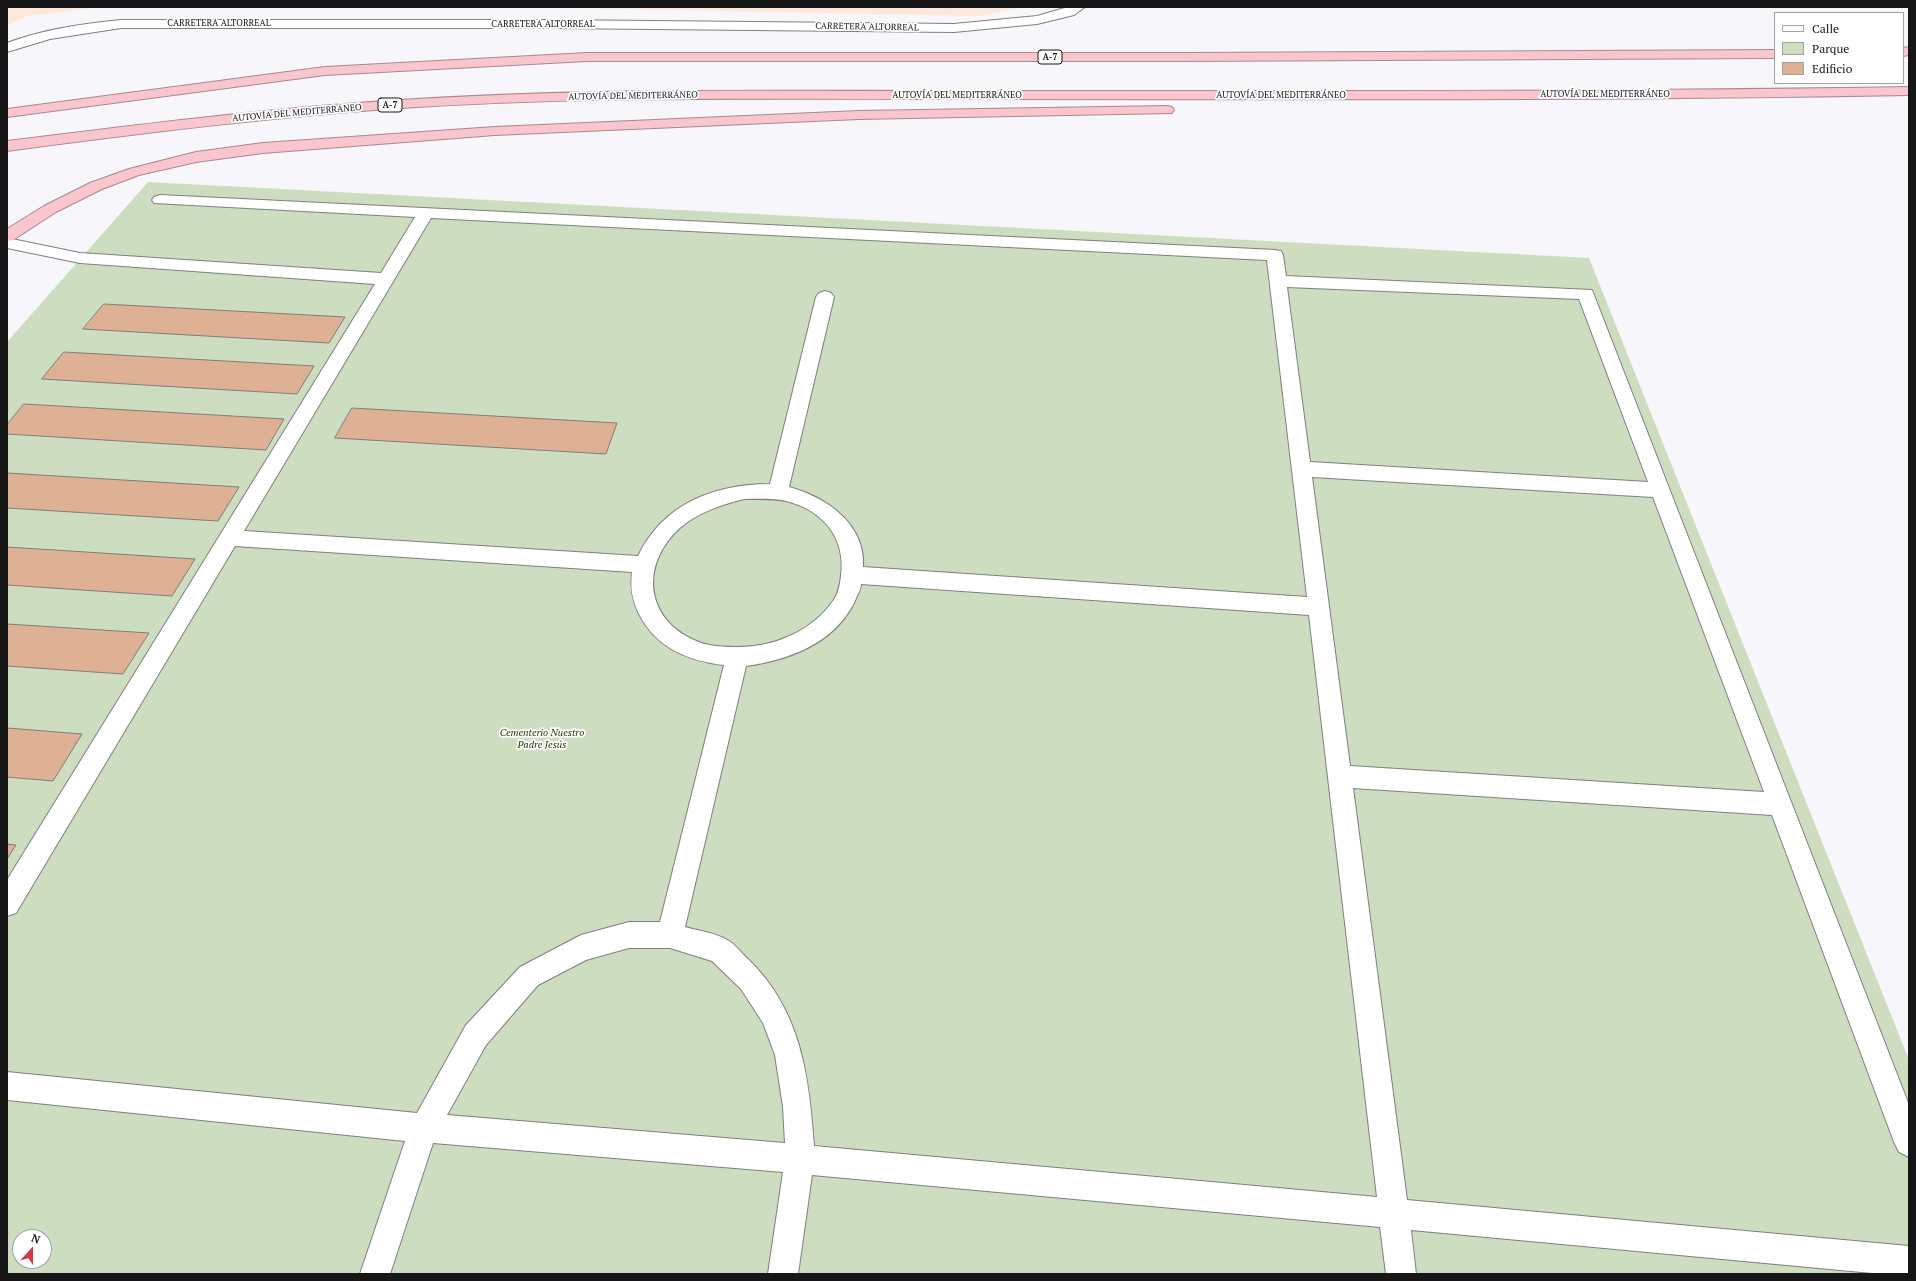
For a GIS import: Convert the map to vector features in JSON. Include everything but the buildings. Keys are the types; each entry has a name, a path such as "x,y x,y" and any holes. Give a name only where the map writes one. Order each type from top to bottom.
{"highway":[{"name":"A-7","path":"7,113 325,71 587,57 1188,58 1774,54"},
{"path":"54,93 325,71"},
{"name":"AUTOVÍA DEL MEDITERRÁNEO","path":"7,146 247,116 422,103 541,98 774,95 1578,95 1909,90"},
{"path":"1242,109 1401,108 1578,95"},
{"path":"7,236 50,209 96,186 134,172 196,157 263,148 495,131 859,115 1179,110"}],"street":[{"name":"CARRETERA ALTORREAL","path":"7,48 47,36 88,27 121,24 552,24 954,28 1037,20 1069,12 1078,7"},
{"path":"160,200 1275,255 1401,1274"},
{"path":"7,904 426,213"},
{"path":"7,243 80,258 386,279"},
{"path":"1278,281 1586,294 1909,1142"},
{"path":"778,492 825,297"},
{"path":"1301,469 1661,490"},
{"path":"744,492 778,492 804,499 827,512 844,530 853,552 854,576 845,600 827,623 802,641 771,654 737,658 702,653 673,639 652,618 642,592 645,564 658,538 681,516 711,500 744,492"},
{"path":"229,538 645,564"},
{"path":"854,576 1319,607"},
{"path":"670,935 737,658"},
{"path":"1339,776 1780,804"},
{"path":"375,1274 424,1128 476,1035 529,976 580,948 629,935 670,935 720,950 750,980 774,1015 789,1055 797,1107 800,1159 783,1274"},
{"path":"7,1086 424,1128 800,1159 1909,1262"}],"shaded area":[{"path":"7,7 100,7 27,16 7,25"},
{"path":"528,7 1024,7 978,16"}],"green space":[{"name":"Cementerio Nuestro Padre Jesús","path":"148,182 1589,258 1909,1060 1909,1274 7,1274 7,342"}]}
